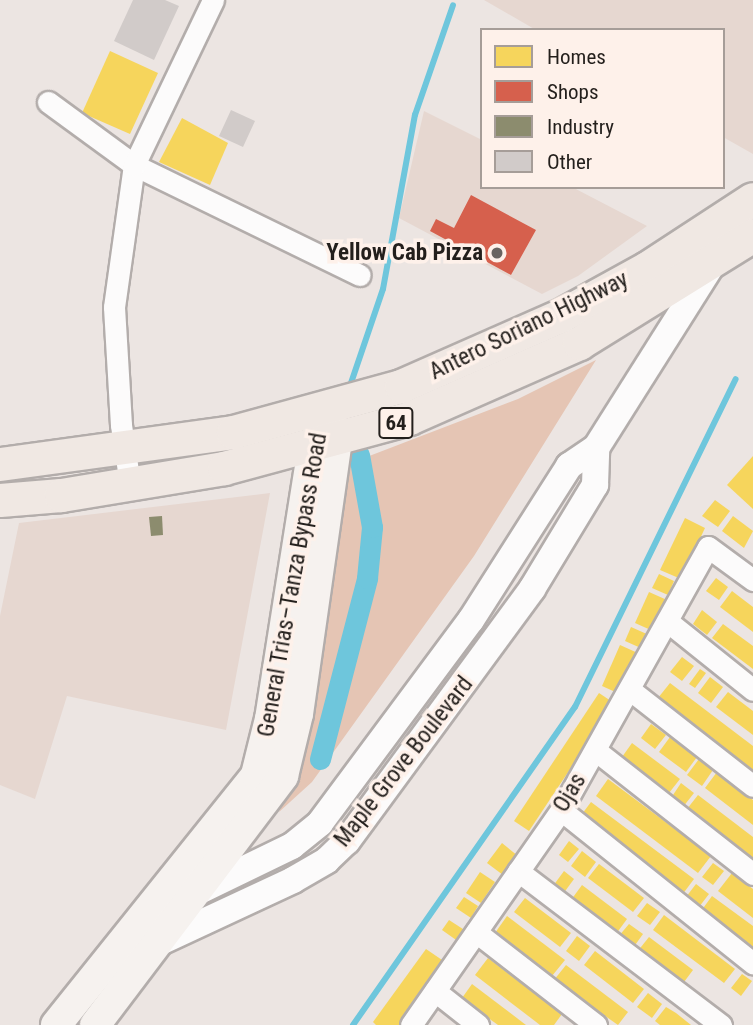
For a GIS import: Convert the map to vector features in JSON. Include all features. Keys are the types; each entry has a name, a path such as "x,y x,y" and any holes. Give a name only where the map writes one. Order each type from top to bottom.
{"main road":[{"name":"Antero Soriano Highway","path":"0,464 124,450 253,428 328,409 431,375 549,321 646,268 753,199"},
{"name":"Antero Soriano Highway","path":"0,500 130,484 325,444 431,410 537,364 630,315 753,234"},
{"name":"General Trias–Tanza Bypass Road","path":"146,935 192,894 272,795 287,765 328,409"},
{"name":"General Trias–Tanza Bypass Road","path":"146,935 259,767 325,444"},
{"name":"Maple Grove Boulevard","path":"56,1025 146,935"},
{"name":"Maple Grove Boulevard","path":"95,1025 146,935"}],"street":[{"path":"130,484 124,450 114,307 134,164 213,0"},
{"path":"48,102 134,164 360,275"},
{"name":"Maple Grove Boulevard","path":"192,894 292,846 320,823 485,600 569,466 596,448 715,260"},
{"name":"Maple Grove Boulevard","path":"146,935 307,873 346,841 538,580 595,485 596,448"},
{"name":"Ojas","path":"411,1025 561,810 708,547 751,574"},
{"path":"667,621 753,690"},
{"path":"629,689 753,786"},
{"path":"595,750 753,874"},
{"path":"561,810 753,963"},
{"path":"518,871 721,1025"},
{"path":"476,932 596,1025"},
{"path":"435,992 478,1025"}],"shaded area":[{"path":"484,0 753,0 753,154 725,138 725,28 533,28"},
{"path":"424,111 480,139 480,189 576,189 647,226 578,276 542,294 399,218"},
{"path":"596,360 474,556 312,782 279,812 304,761 351,463 518,399"},
{"path":"270,493 226,730 67,696 35,799 0,785 0,616 19,523"}],"building: Homes":[{"path":"110,51 158,73 130,134 82,113"},
{"path":"182,118 228,143 210,185 159,162"},
{"path":"753,456 753,509 727,485"},
{"path":"715,500 730,511 718,527 702,516"},
{"path":"733,516 753,531 744,548 722,531"},
{"path":"685,518 705,528 681,579 660,570"},
{"path":"659,574 674,581 668,595 652,588"},
{"path":"716,578 728,587 719,600 706,591"},
{"path":"732,591 753,607 753,632 720,607"},
{"path":"649,592 667,600 653,631 635,623"},
{"path":"702,610 717,622 707,635 693,624"},
{"path":"723,624 753,646 753,669 712,638"},
{"path":"631,627 649,635 643,649 625,641"},
{"path":"620,645 640,654 622,695 602,686"},
{"path":"682,657 694,666 682,681 670,672"},
{"path":"700,669 706,673 695,688 689,684"},
{"path":"710,677 723,687 711,703 698,693"},
{"path":"670,683 753,746 753,770 658,698"},
{"path":"728,692 753,711 753,735 716,707"},
{"path":"599,693 614,703 529,831 514,821"},
{"path":"651,724 666,735 655,749 641,738"},
{"path":"670,737 697,757 686,772 659,752"},
{"path":"632,743 680,779 669,793 622,757"},
{"path":"699,759 713,770 702,786 687,775"},
{"path":"717,772 753,800 753,825 705,788"},
{"path":"608,779 711,856 698,873 596,796"},
{"path":"681,783 694,793 683,807 671,798"},
{"path":"698,795 753,837 753,859 687,809"},
{"path":"591,802 694,879 682,895 579,818"},
{"path":"569,841 579,849 568,862 559,855"},
{"path":"502,843 518,856 503,875 487,863"},
{"path":"582,851 596,862 585,877 571,866"},
{"path":"713,863 724,871 713,885 702,877"},
{"path":"599,864 644,898 633,912 588,878"},
{"path":"564,871 574,879 563,894 553,886"},
{"path":"480,872 495,882 481,903 466,893"},
{"path":"732,873 753,889 753,918 718,891"},
{"path":"696,884 709,894 699,907 686,897"},
{"path":"582,885 627,919 616,934 571,900"},
{"path":"712,896 753,926 753,950 701,911"},
{"path":"464,897 478,906 471,918 456,908"},
{"path":"525,898 571,933 560,947 514,912"},
{"path":"647,903 660,912 650,925 637,916"},
{"path":"664,915 735,969 724,983 653,930"},
{"path":"507,916 565,960 552,976 495,933"},
{"path":"449,920 466,931 459,942 442,930"},
{"path":"629,924 643,934 633,948 618,937"},
{"path":"577,936 590,946 579,961 566,951"},
{"path":"649,937 693,970 681,986 637,952"},
{"path":"426,949 445,962 399,1025 376,1025 373,1022"},
{"path":"595,951 644,989 633,1003 584,965"},
{"path":"488,958 562,1014 554,1025 540,1025 475,975"},
{"path":"566,965 628,1012 618,1025 554,980"},
{"path":"742,974 752,981 741,996 731,988"},
{"path":"472,984 526,1025 498,1025 480,1012 462,998"},
{"path":"648,993 662,1004 652,1018 637,1007"},
{"path":"666,1007 691,1025 660,1025 655,1021"}],"building: Shops":[{"name":"Yellow Cab Pizza","path":"471,195 536,230 511,275 430,231 436,219 454,228"}],"building: Industry":[{"path":"162,516 163,535 151,536 149,517"}],"building: Other":[{"path":"133,0 165,0 179,6 154,60 114,41"},
{"path":"231,110 255,121 243,147 219,136"}],"waterway":[{"path":"351,383 383,289 415,115 453,5"},
{"path":"353,1025 575,707 736,379"},
{"path":"320,759 367,578 372,527 359,455"}],"place":[{"name":"Yellow Cab Pizza","path":"497,253"}]}
